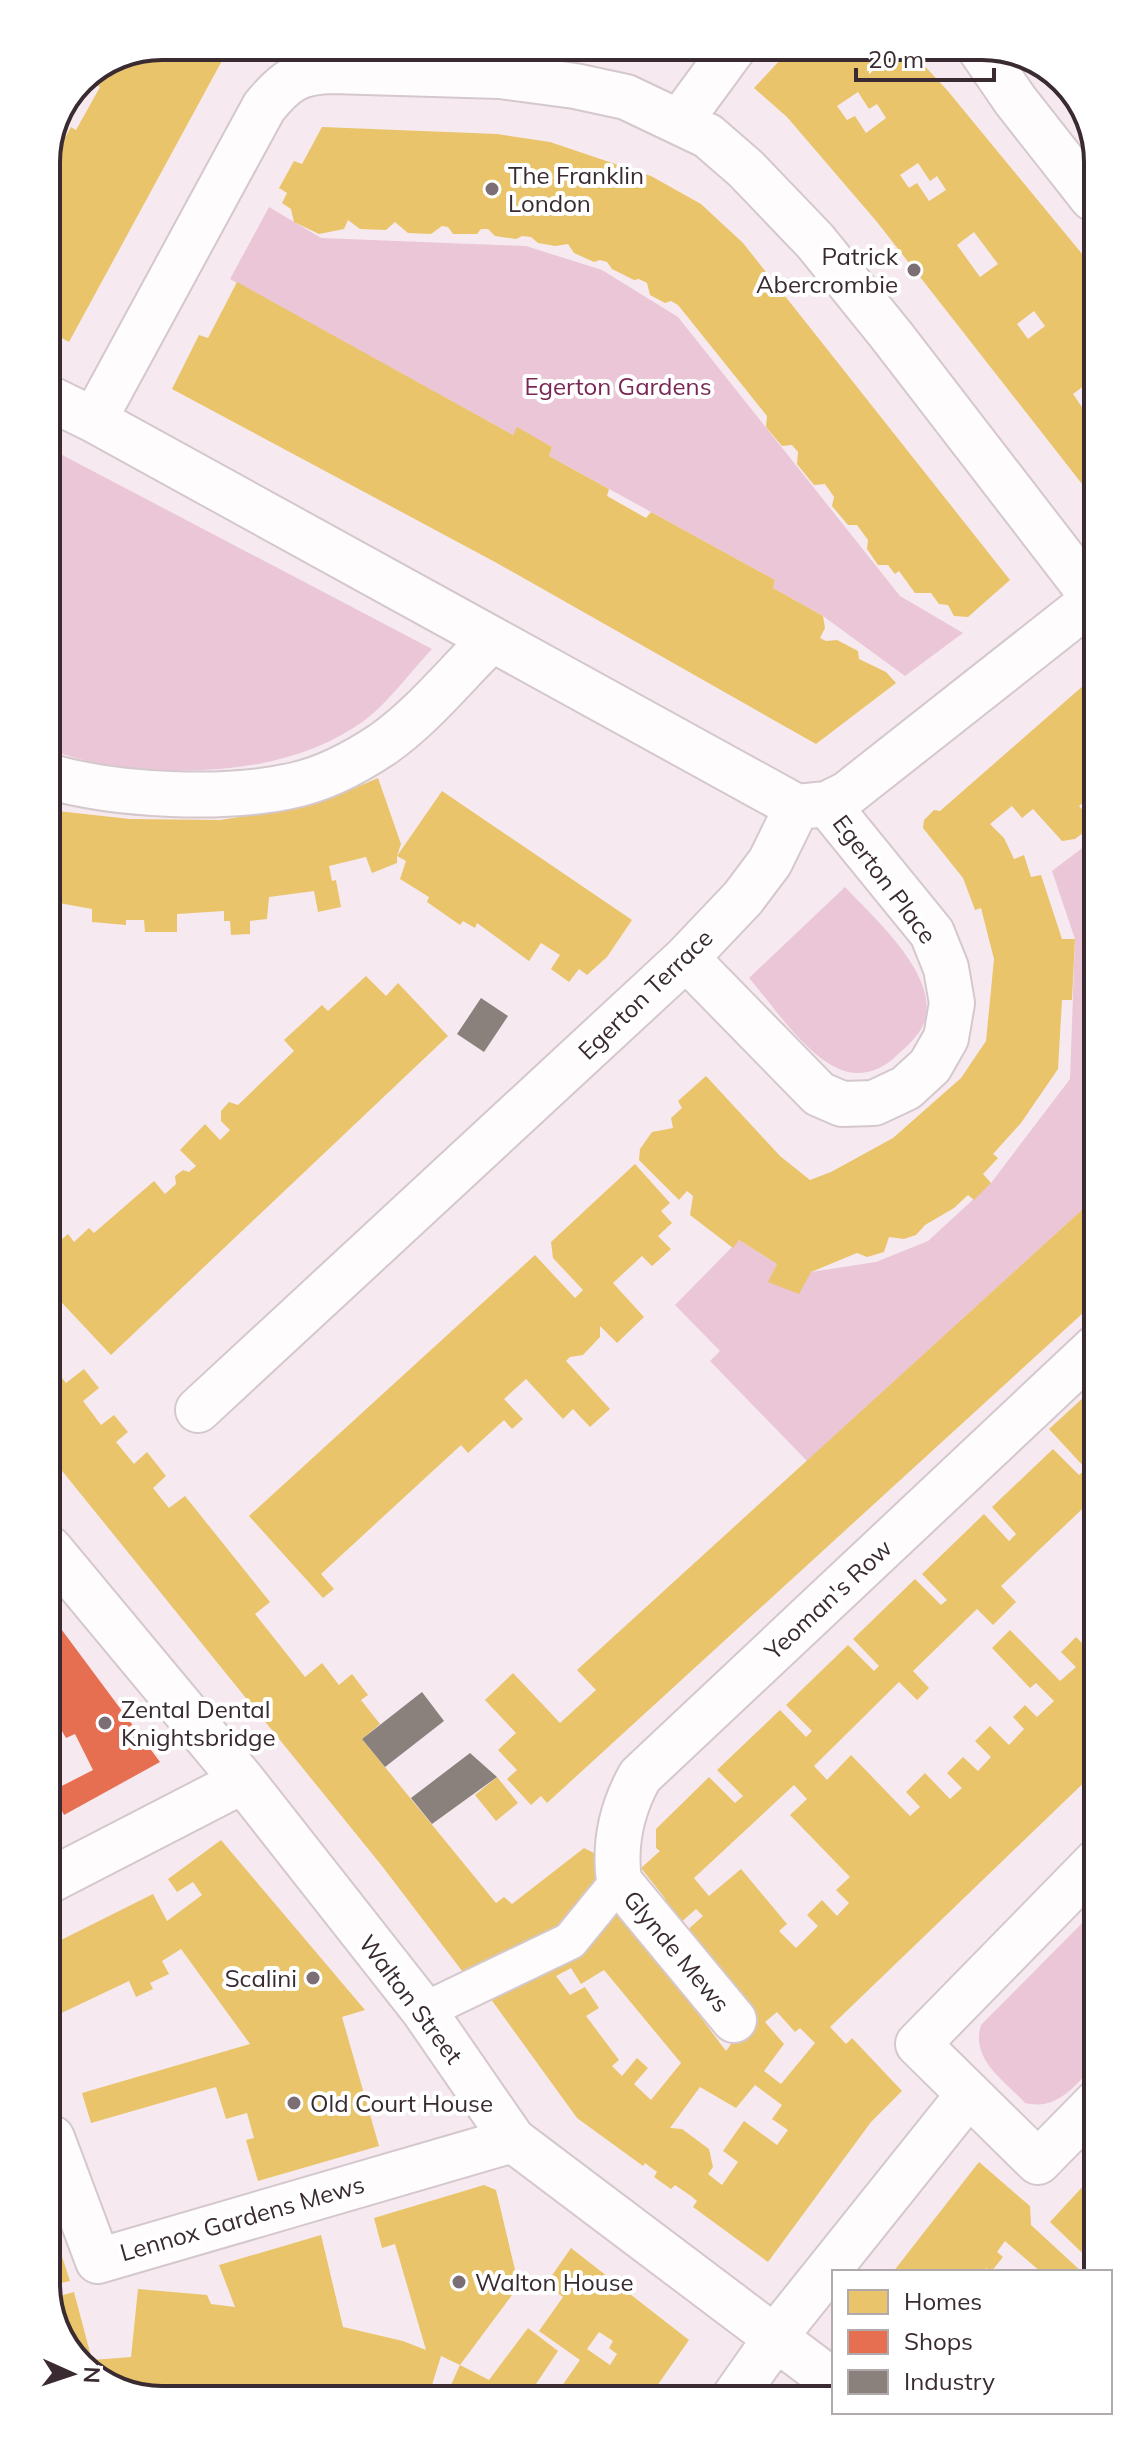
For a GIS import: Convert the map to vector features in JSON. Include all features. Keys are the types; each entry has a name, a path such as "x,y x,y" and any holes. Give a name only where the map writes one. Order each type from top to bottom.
{"main road":[{"path":"680,121 725,60"},
{"path":"988,60 1084,188"},
{"path":"94,420 264,107 281,85 307,72 500,76 575,86 626,97 680,121 708,136 746,169 815,241 891,335 1084,599"},
{"path":"60,403 492,639 812,805 847,794 1084,612"},
{"path":"60,778 122,791 183,794 257,791 296,785 342,769 384,743 419,715 492,639"},
{"name":"Egerton Terrace","path":"198,1410 686,958 743,898 812,805"},
{"name":"Egerton Place","path":"686,958 819,1094 842,1104 874,1103 906,1088 930,1066 946,1038 952,1003 946,968 932,933 812,805"},
{"name":"Yeoman's Row","path":"619,1881 617,1861 626,1802 640,1776 1084,1358"},
{"name":"Walton Street","path":"60,1561 243,1781 424,2011 513,2140 832,2381"},
{"path":"60,1875 243,1781"},
{"path":"1084,1874 918,2044 1038,2162 1084,2115"},
{"name":"Glynde Mews","path":"619,1881 734,2020"},
{"path":"742,2386 775,2338 969,2094"},
{"name":"Lennox Gardens Mews","path":"60,2159 98,2261 513,2140"}],"street":[{"name":"Glynde Mews","path":"424,2011 570,1941 619,1881"}],"green space":[{"name":"Egerton Gardens","path":"269,207 321,238 526,246 602,270 678,317 900,596 963,633 905,676 823,616 773,588 775,580 549,456 552,447 517,428 513,435 230,279"},
{"path":"60,454 432,649 391,696 365,720 336,738 305,751 272,761 203,770 134,768 60,753"},
{"path":"1084,847 1084,1208 807,1461 710,1361 720,1351 675,1305 739,1240 777,1264 769,1281 876,1262 928,1241 991,1183 1070,1079 1075,939 1052,871"},
{"path":"845,887 888,932 915,969 924,988 927,1007 921,1029 907,1046 883,1066 861,1073 839,1069 814,1052 749,978"},
{"path":"1084,1921 1084,2076 1074,2087 1048,2103 1025,2103 985,2059 980,2048 981,2025"}],"building: Homes":[{"path":"222,60 69,342 60,337 60,156 62,143 71,127 76,130 100,87 96,85 106,77 142,62"},
{"path":"780,60 919,60 1084,256 1084,386 1073,394 1084,410 1084,486 877,222 787,117 754,88","holes":["858,92 869,109 877,104 886,118 866,133 855,116 847,120 837,106","918,163 930,181 937,176 946,190 929,201 917,183 909,188 900,175","974,232 998,264 980,277 957,245","1034,311 1045,326 1028,339 1017,324"]},
{"path":"322,127 497,134 550,142 651,176 701,204 743,243 1010,580 968,617 954,616 948,605 939,604 931,593 915,593 899,571 895,574 888,565 878,565 867,549 868,540 857,525 848,525 832,506 834,497 825,484 814,485 797,464 798,452 792,445 782,446 766,427 767,416 678,305 671,301 665,303 650,295 647,283 612,269 607,262 594,262 574,253 568,244 555,246 538,243 531,237 516,239 495,236 488,229 481,229 477,234 453,234 448,227 442,226 431,234 408,233 395,222 386,230 360,229 348,220 344,229 319,234 294,222 291,209 282,203 287,193 279,188 294,161 302,164"},
{"path":"237,282 513,435 517,427 552,447 549,456 609,489 607,496 646,518 651,512 775,580 773,588 823,616 825,628 820,638 837,640 858,651 859,659 886,672 896,683 816,744 495,562 172,389 199,335 208,338"},
{"path":"1084,685 1084,802 1079,806 1084,812 1084,832 1075,839 1062,841 1033,809 1022,818 1012,806 990,824 1004,838 1014,859 1024,855 1031,877 1041,875 1062,939 1075,939 1072,1000 1062,1000 1058,1069 1021,1123 993,1154 998,1158 983,1174 991,1183 974,1200 968,1195 954,1208 925,1225 916,1235 904,1239 889,1237 884,1252 867,1257 857,1253 811,1272 799,1294 768,1282 777,1264 739,1240 733,1248 690,1215 693,1196 687,1191 679,1200 639,1160 640,1149 652,1132 673,1128 671,1118 682,1108 678,1101 706,1076 780,1156 810,1180 893,1138 961,1078 986,1041 994,959 981,908 975,910 963,878 923,828 924,820 934,810 940,811"},
{"path":"378,778 401,844 397,863 372,873 366,857 329,866 332,881 336,880 341,907 318,912 314,891 269,897 267,919 250,921 250,934 231,935 230,921 224,921 224,911 177,914 177,932 145,932 144,920 126,920 126,925 92,922 92,909 60,903 60,811 130,819 220,820 297,808"},
{"path":"442,791 632,920 607,957 587,975 579,969 569,982 551,969 560,955 541,943 529,961 477,923 475,928 463,921 460,925 427,902 429,897 400,879 406,861 397,856"},
{"path":"366,976 386,996 398,983 448,1036 111,1355 60,1301 60,1240 68,1234 74,1242 89,1228 94,1233 154,1181 165,1194 176,1184 175,1176 183,1170 189,1172 196,1166 180,1150 205,1124 220,1140 230,1130 221,1121 221,1111 229,1102 238,1105 294,1051 284,1040 322,1005 328,1011"},
{"path":"635,1164 670,1203 661,1211 672,1223 658,1236 671,1249 652,1266 642,1256 613,1283 644,1317 617,1343 600,1326 600,1337 583,1355 570,1357 566,1361 610,1409 590,1427 573,1409 563,1419 526,1379 504,1399 523,1419 512,1429 504,1420 468,1453 461,1445 321,1574 334,1589 323,1598 249,1516 535,1255 575,1298 583,1290 553,1258 551,1242"},
{"path":"1084,1208 1084,1312 547,1803 541,1796 531,1805 507,1779 517,1770 498,1750 516,1733 485,1700 513,1673 560,1723 596,1690 577,1670"},
{"path":"84,1369 99,1388 83,1401 101,1425 114,1415 128,1432 116,1442 134,1464 147,1452 166,1476 153,1488 169,1508 185,1496 270,1602 255,1614 305,1677 322,1663 339,1685 352,1674 368,1695 361,1700 380,1724 362,1739 496,1903 504,1897 512,1904 584,1848 602,1857 598,1888 577,1904 584,1913 516,1957 509,1949 469,1980 382,1866 60,1468 60,1376 66,1383"},
{"path":"1084,1397 1084,1467 1049,1429"},
{"path":"1053,1449 1079,1475 1084,1471 1084,1507 1001,1586 1016,1602 993,1625 977,1609 913,1671 929,1688 917,1700 899,1682 814,1766 827,1780 851,1755 910,1816 920,1807 906,1792 925,1773 950,1799 962,1788 947,1773 963,1757 978,1771 991,1757 975,1741 990,1726 1009,1745 1024,1729 1013,1717 1025,1705 1037,1717 1054,1701 1036,1683 1030,1688 992,1648 1010,1630 1060,1681 1076,1667 1061,1652 1076,1637 1084,1645 1084,1783 830,2027 846,2044 852,2038 902,2091 871,2122 768,2262 693,2207 697,2201 691,2196 675,2185 671,2189 654,2177 657,2172 645,2163 643,2166 577,2118 485,1991 614,1902 726,2051 755,2012 683,1934 703,1916 696,1909 679,1924 664,1897 641,1868 660,1851 656,1848 656,1829 709,1777 735,1803 743,1796 717,1770 780,1710 806,1737 812,1731 786,1705 848,1645 874,1671 879,1666 853,1639 915,1579 941,1605 947,1600 922,1574 984,1514 1009,1541 1016,1534 992,1507","holes":["794,1785 807,1799 790,1815 850,1877 836,1890 849,1903 837,1916 822,1900 807,1915 818,1926 796,1948 779,1931 787,1924 741,1869 709,1896 694,1878","571,1968 581,1984 604,1970 681,2063 651,2100 634,2084 648,2068 637,2058 622,2076 612,2066 619,2060 586,2016 599,2008 585,1987 570,1995 556,1976","777,2012 795,2032 800,2028 815,2043 781,2084 764,2071 784,2044 765,2022","755,2085 782,2105 772,2119 788,2130 777,2145 744,2121 723,2151 738,2162 722,2185 708,2174 713,2167 709,2149 682,2129 670,2128 700,2087 736,2108"]},
{"path":"497,1777 518,1803 496,1821 475,1795"},
{"path":"221,1840 365,2010 342,2017 379,2146 258,2181 246,2140 254,2138 247,2113 226,2119 216,2087 91,2123 82,2093 250,2044 181,1949 162,1961 169,1974 150,1983 153,1989 136,1997 129,1981 60,2014 60,1940 153,1894 167,1921 202,1895 193,1882 177,1892 168,1879"},
{"path":"979,2162 1030,2206 1031,2225 1080,2270 1039,2270 1005,2241 997,2252 1003,2257 993,2270 895,2270"},
{"path":"484,2185 496,2190 516,2274 506,2290 512,2295 460,2365 441,2356 432,2386 156,2386 129,2381 112,2372 112,2358 131,2357 138,2289 207,2295 211,2304 235,2307 219,2265 321,2235 343,2327 403,2341 426,2350 395,2244 382,2248 374,2218"},
{"path":"1084,2185 1084,2255 1050,2222"},
{"path":"571,2248 689,2340 657,2386 562,2386 580,2360 539,2331 563,2297 546,2284","holes":["599,2332 613,2341 609,2348 617,2354 610,2365 587,2349"]},
{"path":"60,2250 70,2281 60,2283"},
{"path":"74,2292 85,2334 74,2334 65,2317 61,2296"},
{"path":"528,2328 558,2351 536,2384 539,2386 450,2386 460,2365 489,2380"}],"building: Shops":[{"path":"60,1627 160,1762 64,1815 60,1807 60,1787 93,1770 75,1734 66,1738 60,1728"}],"building: Industry":[{"path":"481,998 508,1016 484,1052 457,1034"},
{"path":"422,1692 444,1721 385,1767 362,1739"},
{"path":"470,1753 497,1777 432,1824 411,1798"}],"place":[{"name":"The Franklin London","path":"492,189"},
{"name":"Patrick Abercrombie","path":"914,270"},
{"name":"Zental Dental Knightsbridge","path":"105,1723"},
{"name":"Scalini","path":"313,1978"},
{"name":"Old Court House","path":"294,2103"},
{"name":"Walton House","path":"459,2282"}]}
